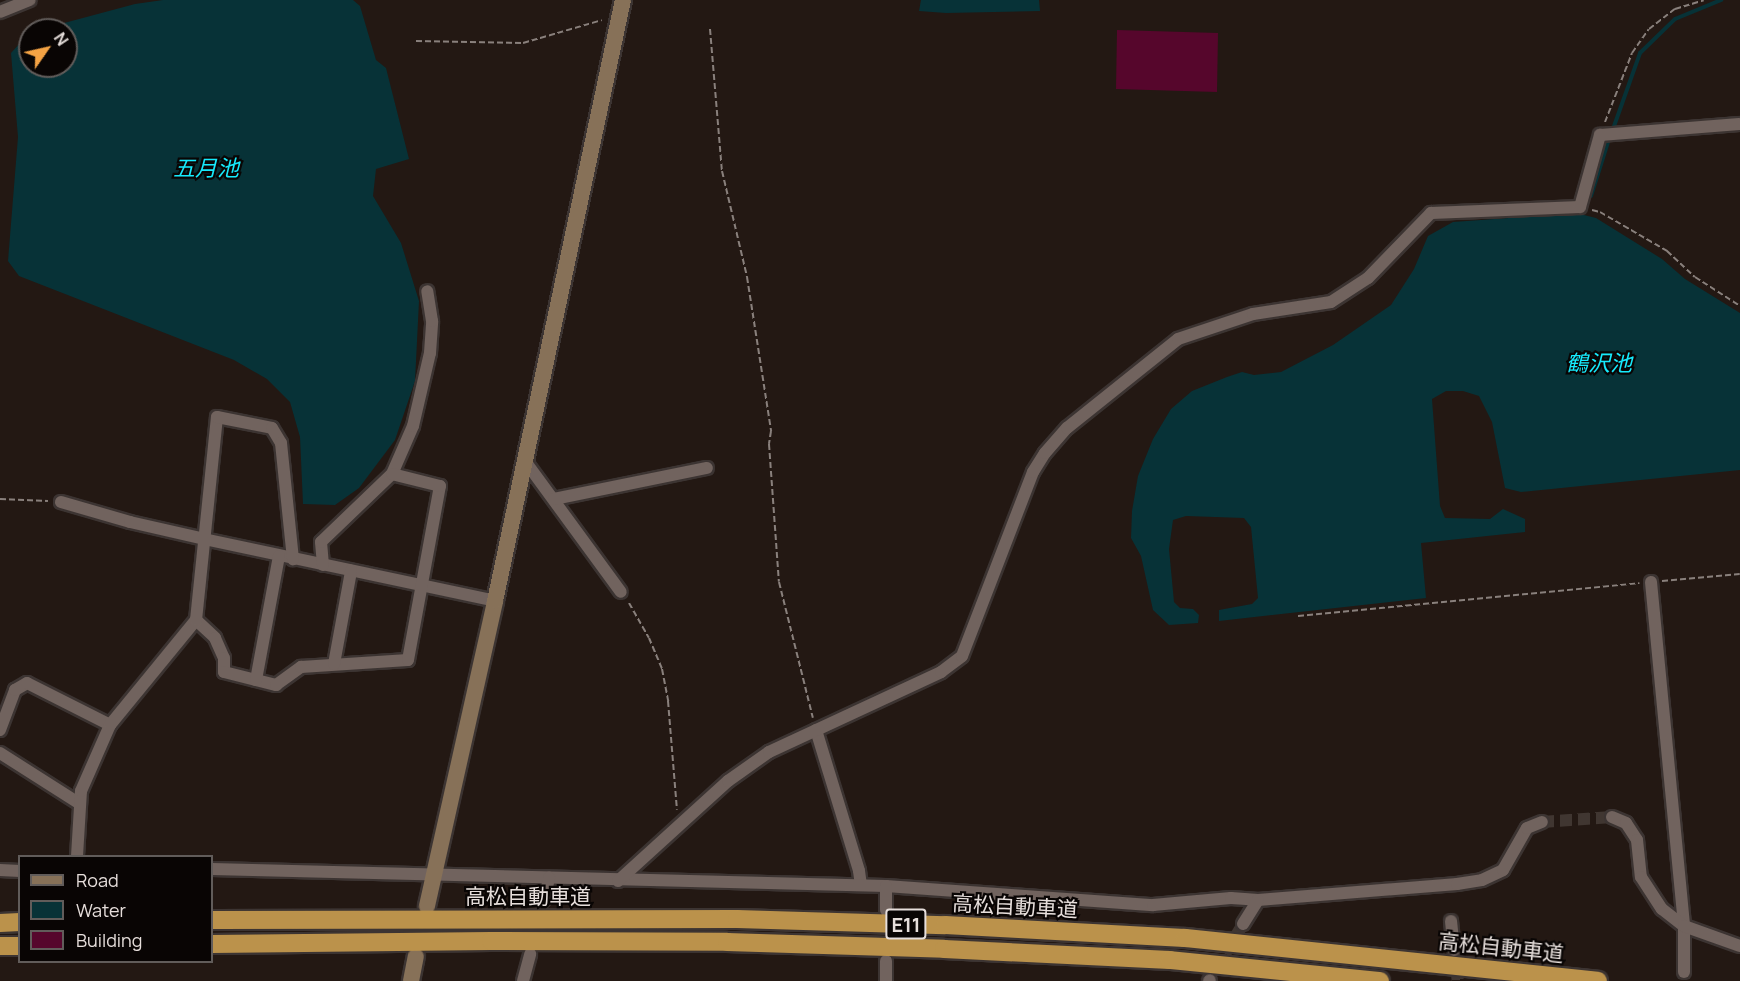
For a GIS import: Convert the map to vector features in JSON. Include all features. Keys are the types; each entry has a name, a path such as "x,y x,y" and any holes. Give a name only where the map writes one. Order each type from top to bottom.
{"highway":[{"name":"高松自動車道","path":"213,920 725,919 956,925 1185,938 1598,981"},
{"path":"0,922 18,922"},
{"name":"E11","path":"213,944 491,941 727,942 944,949 1170,960 1380,981"},
{"path":"0,946 18,946"}],"street":[{"path":"0,12 30,0"},
{"path":"427,906 495,601 621,8"},
{"path":"618,880 728,781 769,752 941,672 962,656 1033,472 1045,453 1067,428 1178,339 1253,314 1331,302 1368,278 1431,213 1580,207 1600,135 1740,124"},
{"path":"322,565 321,542 392,474 413,426 426,378 432,321 427,291"},
{"path":"77,855 81,791 110,725 196,620 217,417 272,429 281,443 293,559"},
{"path":"525,460 621,592"},
{"path":"554,499 707,468"},
{"path":"196,620 215,638 224,658 224,672 276,685 301,667 408,660 440,486 392,474"},
{"path":"61,502 130,522 204,539 495,601"},
{"path":"256,680 279,556"},
{"path":"334,664 351,571"},
{"path":"1651,582 1684,926 1684,972"},
{"path":"0,730 15,690 27,683 110,725"},
{"path":"816,730 860,871 861,885"},
{"path":"0,753 80,804"},
{"path":"1612,817 1626,823 1637,840 1641,877 1662,909 1684,926 1740,946"},
{"path":"213,869 861,885 1153,904 1231,898 1258,900 1482,880 1503,870 1527,828 1542,822"},
{"path":"0,870 18,871"},
{"path":"544,900 549,878"},
{"path":"886,886 886,910"},
{"path":"1243,924 1258,900"},
{"path":"1451,921 1454,950"},
{"path":"523,981 530,954"},
{"path":"411,981 416,956"},
{"path":"885,981 886,961"}],"path":[{"path":"1600,135 1632,53 1649,29 1675,9 1704,0"},
{"path":"416,41 524,43 621,8"},
{"path":"710,29 722,171 747,277 771,431 769,444 779,582 816,730"},
{"path":"1580,207 1600,212 1667,251 1695,277 1740,306"},
{"path":"0,499 61,502"},
{"path":"1298,616 1740,574"},
{"path":"621,592 640,621 662,669 669,701 678,825"}],"water":[{"name":"五月池","path":"163,0 353,0 360,6 376,60 386,68 409,159 376,169 373,196 401,243 419,301 415,381 395,440 359,488 335,505 303,504 300,437 290,402 267,379 234,360 19,276 8,261 18,137 11,53 18,45 18,78 78,78 78,19 135,4"},
{"path":"921,0 1039,0 1040,11 946,13 919,11"},
{"name":"鶴沢池","path":"1576,213 1596,218 1662,259 1685,279 1740,313 1740,470 1521,492 1505,488 1492,422 1479,396 1463,391 1446,391 1432,399 1440,506 1445,518 1490,519 1503,509 1525,519 1525,532 1421,543 1426,598 1219,621 1219,610 1252,604 1258,598 1251,527 1244,518 1186,516 1173,520 1169,549 1174,602 1180,608 1193,609 1199,615 1198,623 1169,625 1153,610 1141,556 1131,538 1132,511 1138,476 1153,439 1171,409 1192,391 1227,377 1242,372 1254,375 1281,372 1333,345 1391,305 1414,269 1428,236 1453,222"}],"building":[{"path":"1117,30 1218,33 1217,92 1116,89"}],"waterway":[{"path":"1613,129 1640,53 1675,19 1721,0"},
{"path":"1591,196 1608,142"}],"tunnel":[{"path":"1542,822 1612,817"},
{"path":"532,946 544,900"},
{"path":"1216,969 1243,924"},
{"path":"1454,950 1458,981"}]}
